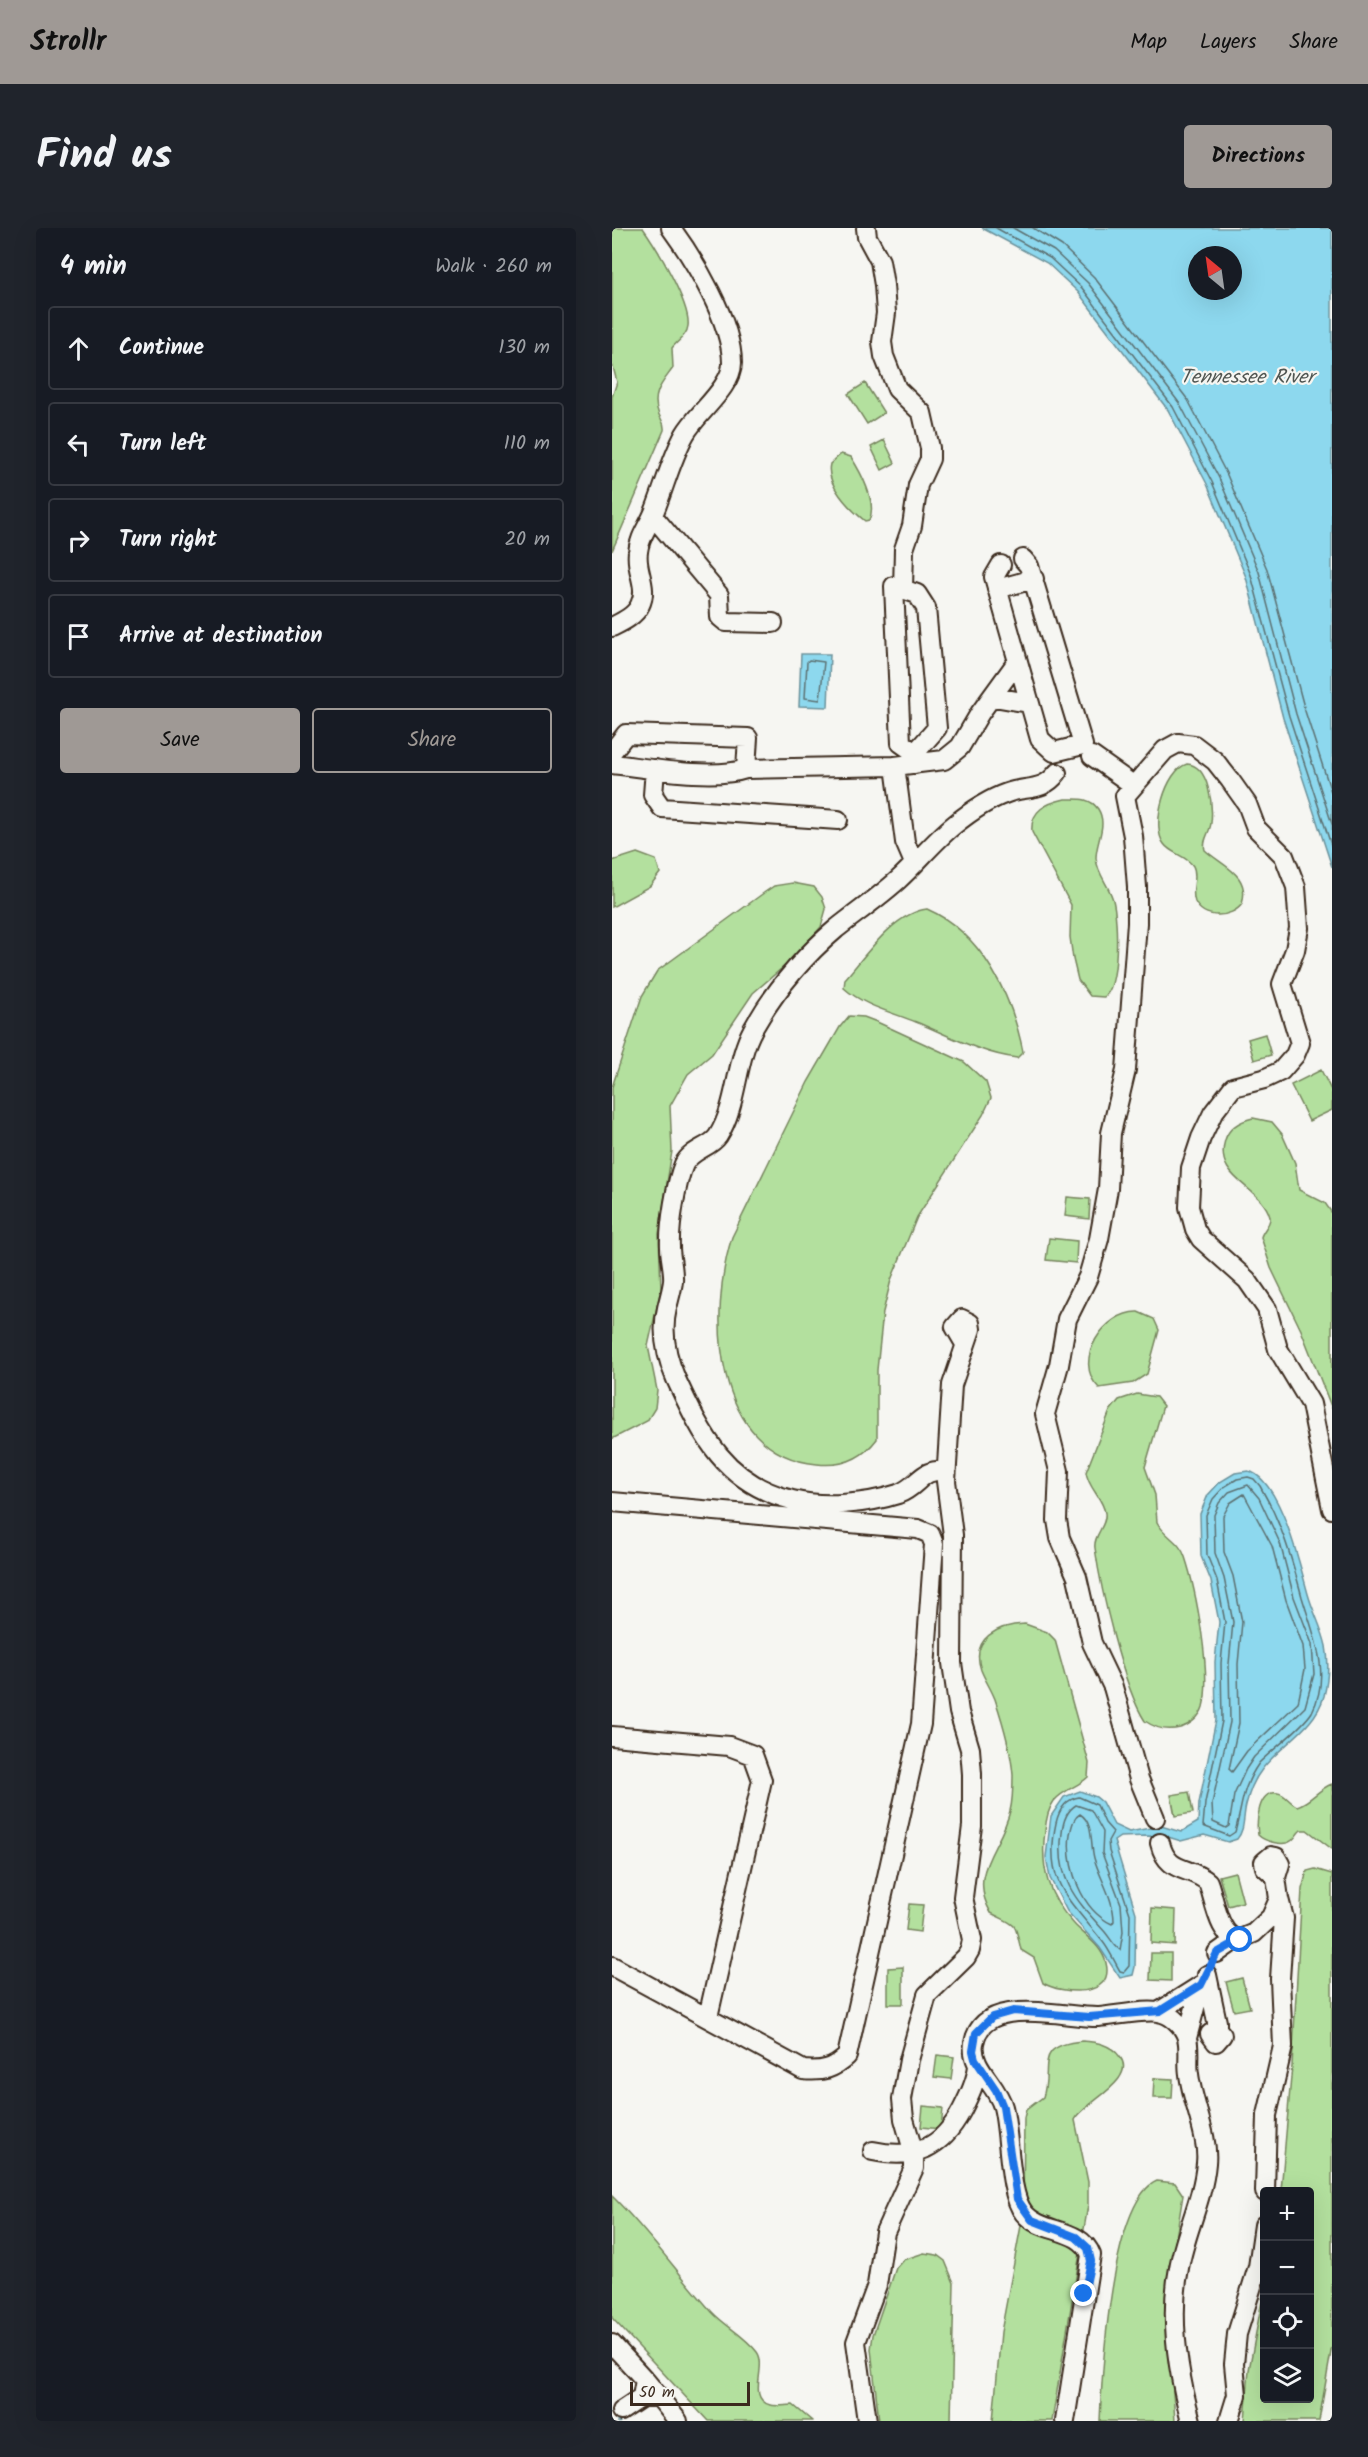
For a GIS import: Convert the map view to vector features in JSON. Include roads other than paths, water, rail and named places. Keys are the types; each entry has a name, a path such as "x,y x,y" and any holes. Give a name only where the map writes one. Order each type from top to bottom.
{"street":[{"path":"612,627 636,611 642,599 643,585 637,554 681,441 693,421 725,382 732,369 727,339 702,272 671,228"},
{"path":"866,228 867,237 880,261 884,285 886,312 882,342 884,356 902,396 921,414 930,448 930,459 918,485 912,526 904,549 903,589"},
{"path":"653,516 719,595 720,617 726,622 738,624 773,623"},
{"path":"1001,565 994,577 1040,739 1054,752 1083,745 1034,579 1029,566 1023,559"},
{"path":"997,589 1034,579"},
{"path":"894,586 917,594 926,608 937,728 915,758 901,743 894,586"},
{"path":"720,617 732,600"},
{"path":"612,764 655,769 734,773 746,769 895,766 915,758 937,761 953,755 1017,662"},
{"path":"994,697 1029,703"},
{"path":"612,752 626,734 748,738 746,769"},
{"path":"1155,1818 1139,1779 1113,1687 1092,1643 1077,1577 1060,1538 1057,1520 1059,1471 1046,1414 1062,1354 1067,1319 1088,1277 1099,1239 1108,1189 1111,1133 1126,1070 1137,923 1134,842 1125,796 1165,750 1184,742 1194,745 1215,761 1247,804 1256,828 1284,856 1296,887 1299,928 1295,951 1282,984 1300,1043 1295,1055 1281,1071 1264,1079 1233,1087 1213,1113 1191,1168 1189,1207 1201,1239 1247,1280 1267,1310 1278,1349 1313,1410 1332,1509"},
{"path":"1092,756 1133,785"},
{"path":"895,766 905,842 914,862"},
{"path":"655,769 653,795 662,808 838,820"},
{"path":"946,1471 933,1470 925,1473 900,1493 848,1502 796,1501 761,1489 729,1468 714,1452 671,1368 664,1339 665,1321 674,1277 670,1240 683,1166 692,1154 719,1135 750,1036 762,1014 805,958 833,932 896,882 914,862 974,810 1006,793 1042,787 1050,782 1057,773"},
{"path":"867,2421 856,2342 877,2285 885,2232 914,2168 914,2154 904,2119 902,2099 909,2060 924,2004 931,1988 966,1957 972,1940 963,1897 972,1826 972,1774 970,1749 959,1712 951,1656 953,1535 946,1493 952,1385 965,1344"},
{"path":"612,1502 918,1529 930,1534 934,1544 921,1724 847,2056 826,2070 803,2070 612,1966"},
{"path":"612,1736 729,1746 753,1755 759,1766 762,1780 708,2017"},
{"path":"1160,1843 1167,1860 1174,1867 1208,1882 1228,1934 1240,1940"},
{"path":"1265,2187 1267,2115 1283,2046 1280,1979 1284,1918 1276,1877"},
{"path":"1217,1953 1254,1933 1267,1923 1276,1911 1279,1899"},
{"path":"1191,2421 1176,2341 1176,2290 1179,2268 1207,2161 1190,2085 1187,2038 1204,1980 1217,1953 1216,1906"},
{"path":"1065,2421 1091,2255 1084,2243 1032,2220 1020,2206 1014,2189 1003,2107 981,2075 973,2051 976,2033 992,2017 1013,2011 1089,2017 1160,2011 1204,1980"},
{"path":"1204,1980 1217,2029"},
{"path":"1160,2011 1177,2022 1187,2038"},
{"path":"873,2151 914,2154 946,2135 981,2075"},
{"path":"1229,2421 1237,2395 1234,2364 1236,2334 1258,2267 1262,2241"},
{"path":"612,2344 649,2391 678,2421"},
{"path":"621,2411 649,2391"}],"water":[{"name":"Tennessee River","path":"982,228 1332,228 1332,867 1283,718 1246,577 1207,484 1168,410 1078,292 1047,263"},
{"path":"801,654 830,654 828,707 799,706"},
{"path":"1248,1471 1259,1477 1270,1489 1294,1545 1326,1646 1328,1671 1324,1696 1320,1707 1306,1726 1271,1759 1257,1776 1249,1795 1243,1827 1237,1839 1228,1842 1204,1835 1181,1841 1168,1837 1147,1836 1120,1837 1114,1841 1136,1913 1135,1967 1133,1975 1120,1978 1100,1948 1067,1911 1050,1878 1046,1857 1051,1816 1064,1797 1080,1791 1102,1802 1114,1825 1129,1832 1161,1826 1181,1832 1198,1822 1199,1803 1216,1720 1215,1662 1219,1622 1211,1581 1201,1556 1200,1514 1208,1495 1220,1482 1235,1473"}],"waterway":[{"path":"612,2412 619,2421"}]}
